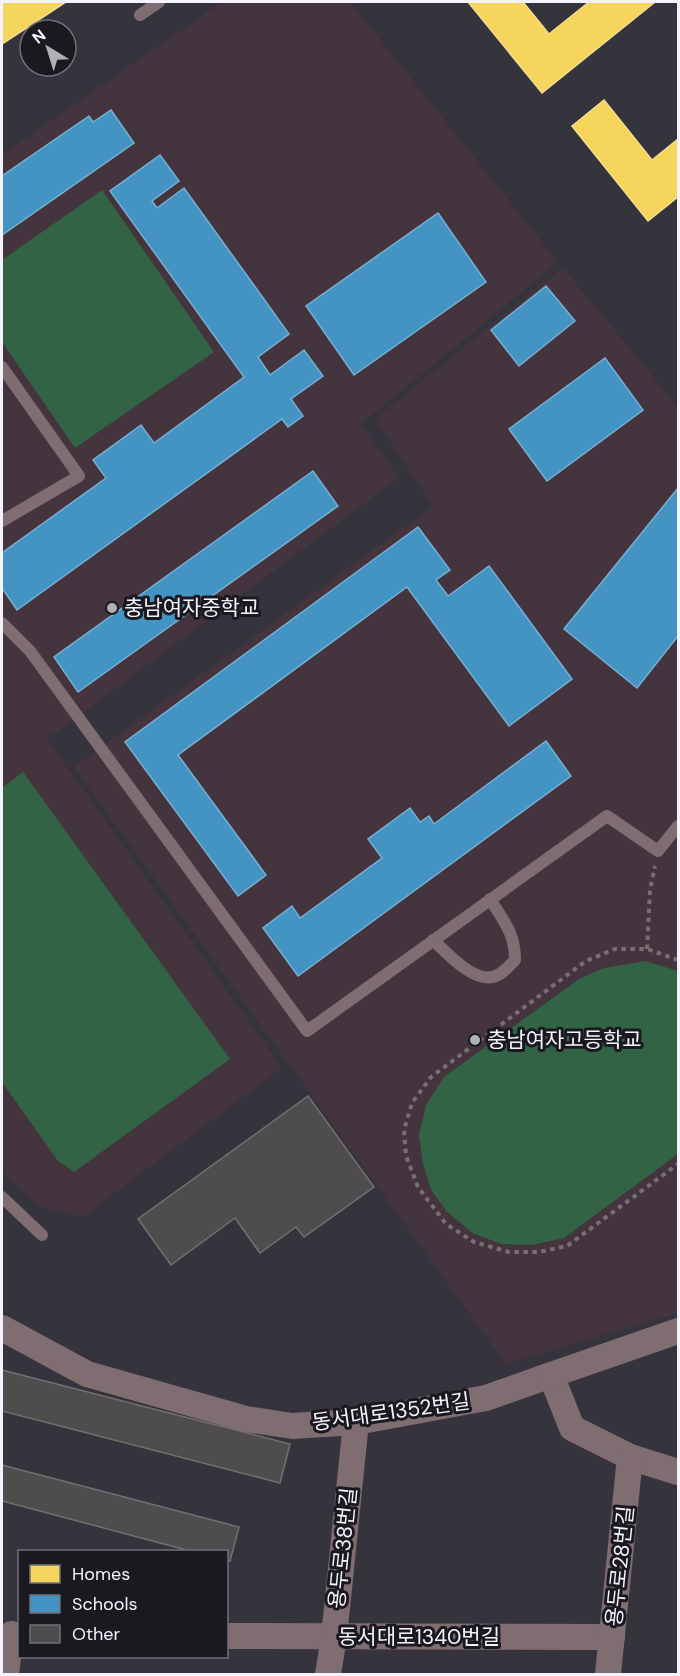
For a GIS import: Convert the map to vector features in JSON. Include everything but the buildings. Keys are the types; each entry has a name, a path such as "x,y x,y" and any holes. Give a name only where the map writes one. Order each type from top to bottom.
{"street":[{"name":"동서대로1352번길","path":"2,1328 87,1374 246,1419 292,1426 356,1422 486,1398 678,1331"},
{"path":"551,1375 572,1428 630,1457 678,1472"},
{"name":"용두로38번길","path":"328,1674 334,1637 356,1422"},
{"name":"용두로28번길","path":"608,1674 630,1457"},
{"path":"6,1674 11,1634"},
{"name":"동서대로1340번길","path":"228,1636 612,1637"}],"lane":[{"path":"140,15 159,2"},
{"path":"2,367 79,476 2,521"},
{"path":"2,623 30,651 307,1031 607,816 658,851 678,826"},
{"path":"433,940 474,975 492,978 505,970 515,960 515,944 509,929 490,899"},
{"path":"2,1197 42,1235"}],"path":[{"path":"647,949 650,890 658,851"},
{"path":"678,960 647,949 615,950 586,961 431,1077 412,1103 404,1130 406,1156 418,1187 446,1224 474,1242 509,1252 539,1252 567,1246 678,1164"}],"shaded area":[{"name":"충남여자중학교","path":"222,2 350,2 558,262 361,424 399,478 47,739 282,1068 82,1217 38,1206 2,1172 2,155"},
{"name":"충남여자고등학교","path":"563,268 678,407 678,1313 506,1364 74,767 433,506 375,419"}],"green space":[{"path":"102,190 214,352 75,448 2,342 2,260"},
{"path":"23,772 230,1059 74,1172 58,1161 2,1082 2,788"},
{"path":"645,961 678,971 678,1154 564,1238 532,1245 502,1244 474,1234 447,1212 431,1190 423,1164 419,1135 426,1105 444,1077 579,979 604,968"}],"place":[{"name":"충남여자중학교","path":"112,608"},
{"name":"충남여자고등학교","path":"475,1040"}]}
